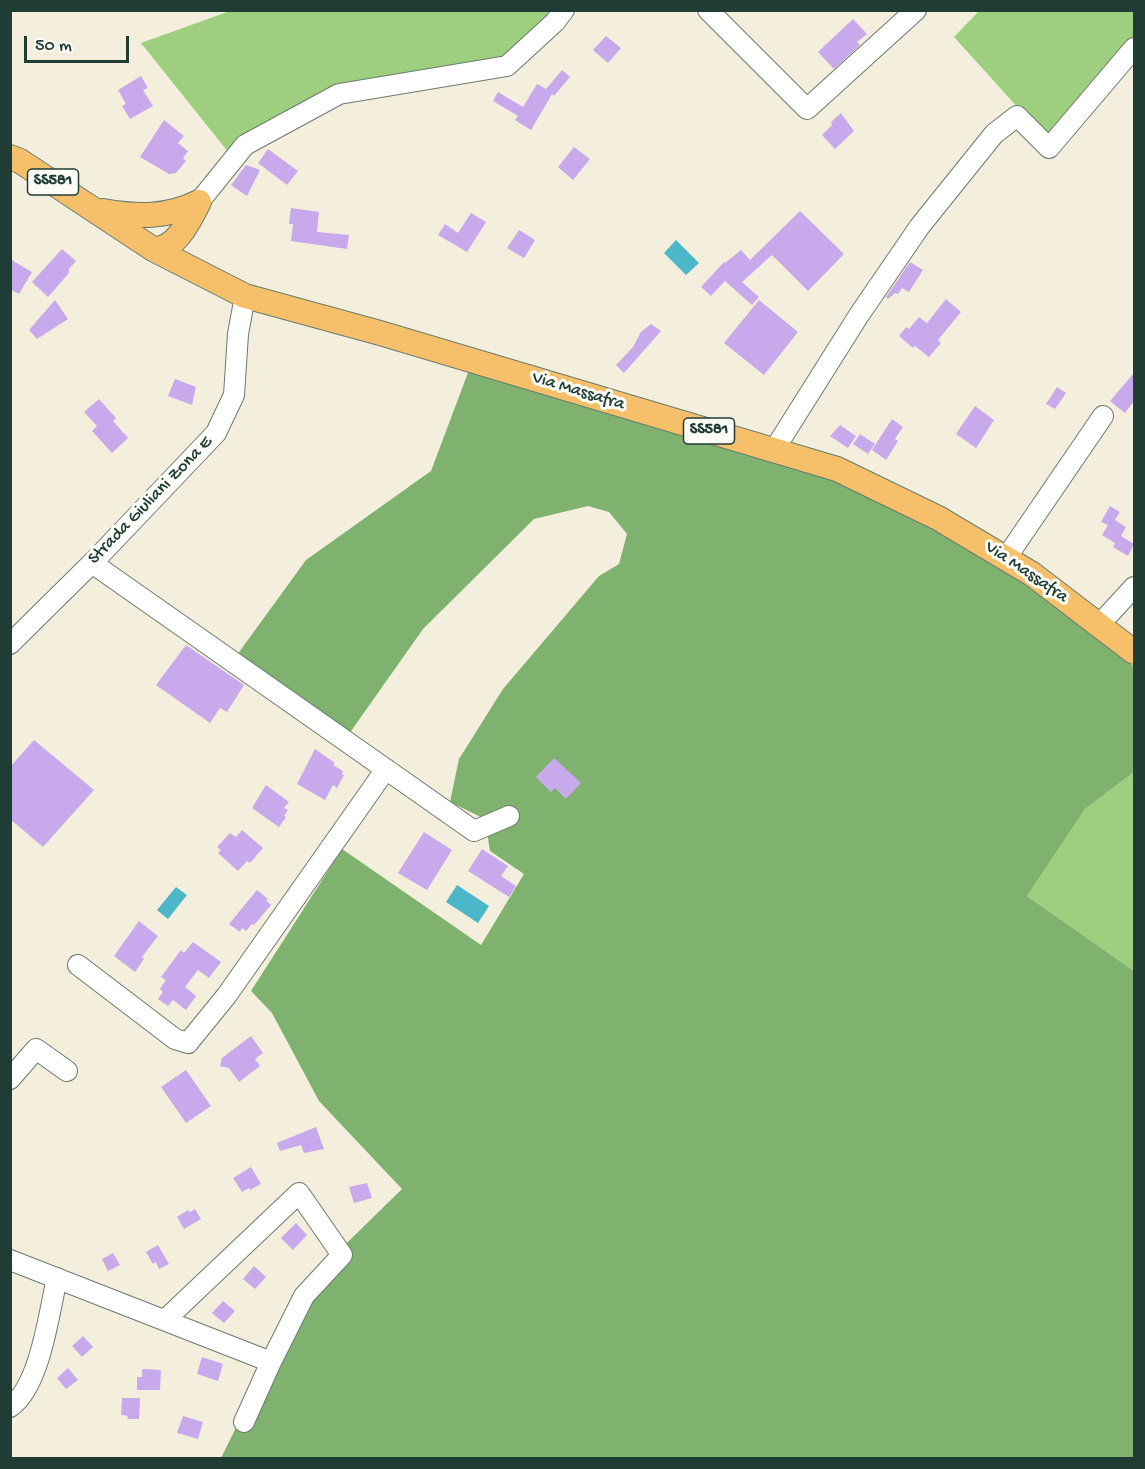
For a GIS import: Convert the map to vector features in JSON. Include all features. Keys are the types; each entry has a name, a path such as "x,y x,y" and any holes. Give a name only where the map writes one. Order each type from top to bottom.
{"main road":[{"name":"Via Massafra","path":"10,157 20,161 153,249 245,296 380,333 837,469 938,518 1032,574 1134,652"},
{"path":"95,210 146,216 188,209"},
{"path":"153,249 150,239 159,223 188,209"},
{"path":"188,209 195,258 203,276"}],"street":[{"path":"188,209 245,145 339,94 507,66 555,22 564,10"},
{"path":"708,10 807,109 916,10"},
{"path":"774,450 859,315 920,226 994,134 1017,116 1049,148 1134,48"},
{"name":"Strada Giuliani Zona E","path":"10,644 92,564 216,433 234,396 238,334 245,296"},
{"path":"1006,558 1103,416"},
{"path":"92,564 474,831 509,816"},
{"path":"1099,625 1134,587"},
{"path":"78,965 175,1039 188,1042 227,994 386,769"},
{"path":"10,1078 36,1049 67,1071"},
{"path":"165,1320 299,1193 342,1255 304,1296 244,1422"},
{"path":"10,1260 271,1362"},
{"path":"10,1407 19,1402 34,1376 57,1278"}],"green space":[{"path":"230,11 550,11 517,52 475,74 318,102 229,153 141,43"},
{"path":"979,11 1134,11 1134,44 1049,142 954,37"},
{"path":"469,370 778,459 893,503 1018,577 1134,667 1134,772 1085,809 1027,896 1134,971 1134,1458 221,1458 309,1280 402,1189 319,1101 272,1013 251,991 342,849 481,945 524,874 490,851 485,819 450,802 459,759 503,689 599,576 619,564 627,534 609,512 588,506 534,519 423,629 349,734 237,655 306,560 431,471"},
{"path":"1134,772 1134,971 1027,896 1085,809"}],"water":[{"path":"676,240 699,263 686,275 664,253"},
{"path":"457,885 489,906 478,923 446,902"},
{"path":"176,887 187,895 168,919 157,910"}],"building":[{"path":"853,19 867,34 857,42 860,45 834,69 818,52"},
{"path":"606,36 621,48 608,63 593,50"},
{"path":"562,70 570,77 554,96 552,94 531,130 515,120 518,116 493,101 498,92 523,107 537,84 546,89"},
{"path":"141,76 148,88 143,90 153,106 130,119 122,106 126,104 118,90"},
{"path":"841,113 854,131 835,149 822,135"},
{"path":"164,120 184,136 178,143 188,151 183,158 186,161 176,173 169,174 140,157"},
{"path":"574,147 590,159 573,180 558,167"},
{"path":"268,149 298,171 287,185 258,163"},
{"path":"246,165 260,170 247,196 231,185"},
{"path":"291,208 319,212 317,232 349,235 347,249 291,241 293,224 289,224"},
{"path":"800,211 844,254 808,291 772,255 742,282 759,297 752,305 725,281 711,296 701,287 724,262 741,250 750,260"},
{"path":"471,213 486,222 467,252 438,235 445,224 458,233"},
{"path":"519,230 535,240 524,258 507,248"},
{"path":"62,249 76,261 69,269 69,273 48,297 32,282"},
{"path":"10,259 32,272 19,294 10,289"},
{"path":"910,262 923,270 909,292 902,288 898,294 895,293 888,299 886,297"},
{"path":"946,299 961,312 938,340 941,343 929,357 915,346 913,348 899,336 906,327 909,329 919,317 927,323"},
{"path":"55,300 68,319 37,339 29,330"},
{"path":"759,300 798,332 764,375 724,343"},
{"path":"651,324 661,331 624,373 616,365 633,347 641,332"},
{"path":"1134,373 1134,401 1125,413 1110,401"},
{"path":"175,379 196,387 192,405 168,396"},
{"path":"1057,387 1066,393 1055,409 1046,404"},
{"path":"99,399 116,418 113,421 128,438 112,453 92,431 97,426 84,412"},
{"path":"975,406 994,420 976,448 956,434"},
{"path":"892,419 903,427 895,439 898,441 886,460 872,450"},
{"path":"840,425 856,436 848,448 830,436"},
{"path":"860,434 875,444 868,454 853,444"},
{"path":"1110,506 1120,512 1115,520 1126,527 1121,536 1134,544 1128,556 1113,547 1115,543 1102,535 1108,525 1101,522"},
{"path":"186,645 244,685 227,712 220,708 210,723 156,685"},
{"path":"34,740 94,790 43,847 10,819 10,767"},
{"path":"315,749 335,763 333,765 343,771 344,775 337,788 333,785 325,800 297,784"},
{"path":"554,758 581,783 566,799 555,788 551,792 536,777"},
{"path":"266,785 289,802 284,808 288,810 284,816 286,817 279,827 252,808"},
{"path":"242,830 263,848 250,863 247,861 238,871 218,853 221,850 217,847 230,833 236,837"},
{"path":"424,832 452,850 427,890 398,873"},
{"path":"482,849 508,866 501,876 516,886 509,897 468,871"},
{"path":"257,890 268,899 266,900 271,905 254,925 252,924 246,931 242,928 240,932 229,924"},
{"path":"139,921 158,936 142,957 144,959 135,972 114,956"},
{"path":"193,942 221,962 209,978 198,970 185,987 196,996 186,1010 173,1000 168,1006 158,999 163,992 160,989 166,980 161,977 181,950 184,953"},
{"path":"251,1036 263,1053 255,1059 260,1066 239,1082 229,1068 220,1066 222,1058"},
{"path":"186,1070 211,1106 186,1123 161,1087"},
{"path":"316,1127 324,1149 304,1153 301,1145 280,1151 277,1143"},
{"path":"251,1167 261,1184 242,1192 233,1178"},
{"path":"367,1183 372,1198 354,1203 349,1187"},
{"path":"195,1209 201,1219 184,1229 177,1217 188,1210 190,1212"},
{"path":"296,1223 307,1235 293,1250 281,1238"},
{"path":"158,1245 169,1264 159,1269 156,1262 153,1264 146,1252"},
{"path":"113,1253 120,1265 108,1271 102,1259"},
{"path":"254,1266 266,1277 255,1289 243,1279"},
{"path":"223,1301 235,1311 224,1323 212,1313"},
{"path":"83,1336 93,1347 82,1357 72,1346"},
{"path":"202,1357 223,1364 218,1381 197,1374"},
{"path":"68,1368 78,1380 66,1389 57,1378"},
{"path":"142,1369 161,1370 160,1390 137,1390 137,1377 142,1377"},
{"path":"122,1398 140,1398 139,1419 127,1419 128,1416 121,1415"},
{"path":"183,1416 203,1422 198,1439 177,1433"}]}
